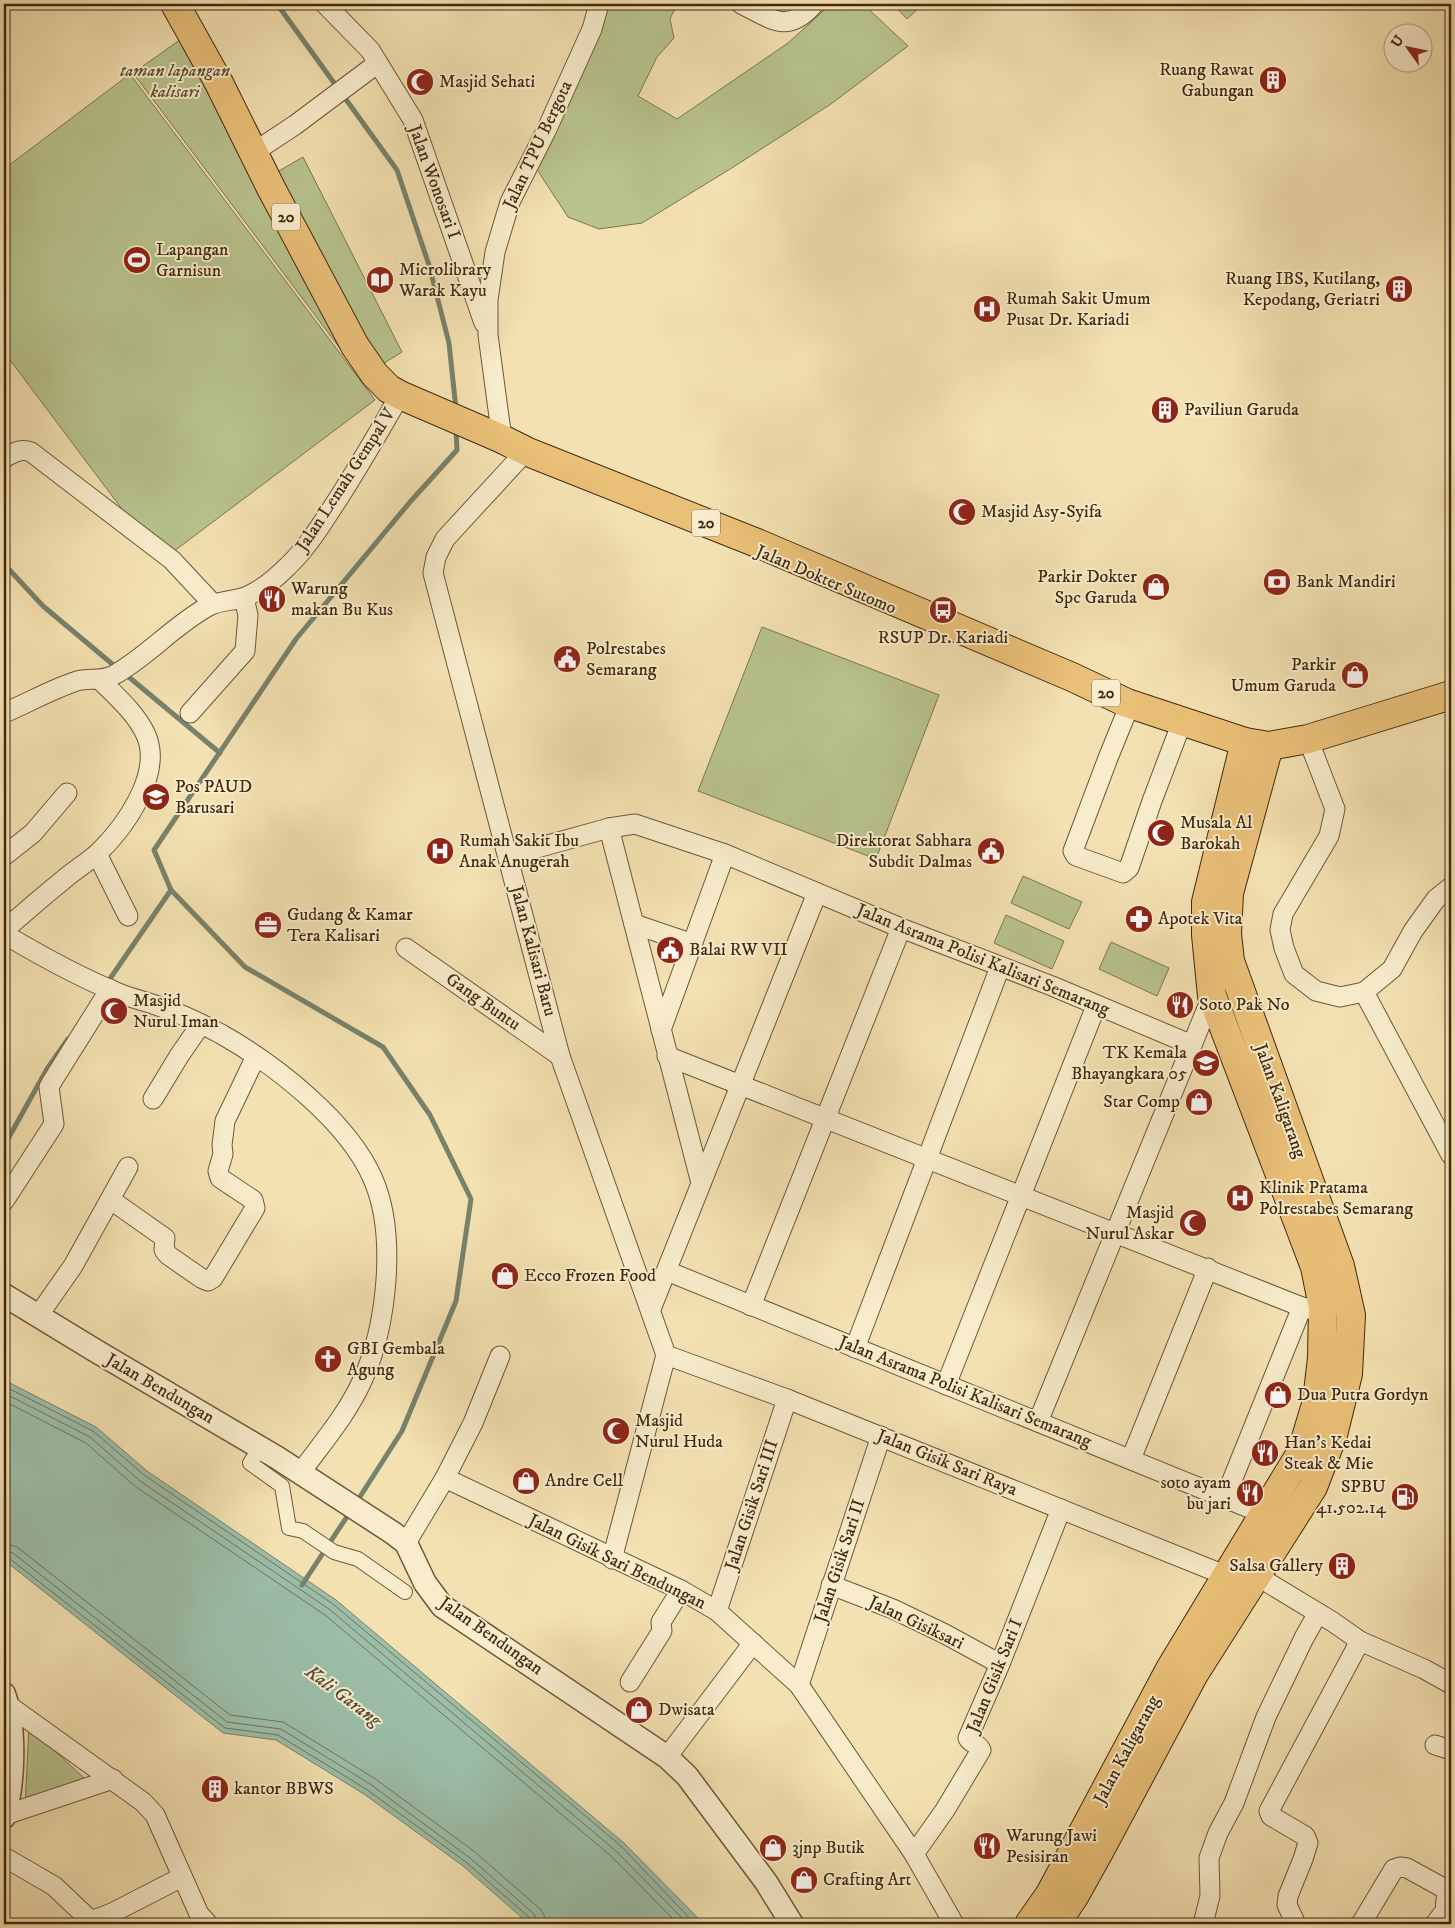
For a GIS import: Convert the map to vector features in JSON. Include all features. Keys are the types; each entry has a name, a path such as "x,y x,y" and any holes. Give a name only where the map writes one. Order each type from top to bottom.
{"highway":[{"name":"Jalan Dokter Sutomo","path":"175,4 219,83 355,346 375,375 390,389 518,448 757,544 1072,677 1129,703 1182,722 1257,744 1308,739 1451,695"},
{"name":"Jalan Kaligarang","path":"1056,1924 1075,1895 1088,1848 1170,1669 1244,1579 1313,1487 1333,1435 1348,1374 1351,1315 1340,1266 1287,1160 1212,996 1206,935 1206,902 1257,744"},
{"name":"Jalan Kaligarang","path":"1244,1579 1264,1514 1302,1451 1317,1401 1322,1358 1312,1307 1314,1267 1287,1160 1230,961 1227,934 1229,893 1257,744"},
{"name":"Jalan Kaligarang","path":"1029,1924 1050,1894 1088,1848"}],"street":[{"name":"Jalan Wonosari I","path":"326,4 370,50 374,66 412,120 488,335"},
{"name":"Jalan TPU Bergota","path":"518,448 488,335 488,300 495,252 510,202 546,131 592,29 599,4"},
{"path":"741,4 777,21 790,23 807,12 814,4"},
{"path":"258,161 295,125 374,66"},
{"name":"Jalan Lemah Gempal V","path":"112,675 195,614 213,604 244,598 272,580 289,566 321,525 366,454 412,400"},
{"name":"Jalan Kalisari Baru","path":"518,448 445,539 436,557 433,573 560,1056 666,1355"},
{"path":"9,455 23,450 31,452 172,560 213,604"},
{"path":"190,713 245,651 248,615 244,598"},
{"path":"4,713 73,682 112,675 128,708 147,736 149,747 149,763 144,786 130,815 116,833 97,854 63,880 4,932 41,956 104,987 161,1006 201,1024 256,1056 299,1088 320,1108 357,1152 373,1178 378,1192 387,1253 382,1310 372,1353 363,1378 309,1477"},
{"path":"1129,703 1073,851 1076,856 1124,874 1129,868 1182,722"},
{"path":"1308,739 1335,809 1329,836 1283,914 1280,930 1284,948 1294,974 1316,991 1340,997 1364,992 1392,969 1424,915 1436,899 1451,887"},
{"path":"4,856 33,833 67,793"},
{"name":"Jalan Asrama Polisi Kalisari Semarang","path":"508,856 609,828 635,824 725,854 901,928 1000,968 1052,986 1192,1045"},
{"path":"609,828 701,1184"},
{"path":"97,854 128,916"},
{"path":"661,1030 694,944 725,854"},
{"path":"651,1309 817,893"},
{"path":"634,924 694,944"},
{"path":"751,1306 901,928"},
{"name":"Gang Buntu","path":"406,948 560,1056"},
{"path":"855,1348 1000,968"},
{"path":"4,1201 54,1124 49,1088 104,987"},
{"path":"1364,992 1451,1155"},
{"path":"1038,1422 1212,996"},
{"path":"946,1385 1096,1006"},
{"path":"153,1099 201,1024"},
{"path":"112,1200 165,1238 164,1250 168,1255 201,1278 208,1281 213,1278 255,1208 253,1200 220,1178 218,1171 223,1154 222,1145 225,1121 256,1056"},
{"path":"668,1056 1312,1307 1226,1498"},
{"path":"38,1316 73,1266 112,1200 128,1167"},
{"path":"1131,1460 1208,1268"},
{"name":"Jalan Asrama Polisi Kalisari Semarang","path":"667,1271 1264,1514"},
{"name":"Jalan Bendungan","path":"4,1295 309,1477 399,1538 425,1582 442,1606 667,1757 687,1776 766,1882 792,1924"},
{"path":"612,1559 666,1355"},
{"name":"Jalan Gisik Sari Raya","path":"666,1355 787,1399 1061,1509 1244,1579 1318,1613 1360,1641 1424,1668 1451,1684"},
{"path":"399,1538 445,1478 473,1423 500,1356"},
{"name":"Jalan Gisik Sari III","path":"717,1611 787,1399"},
{"name":"Jalan Gisik Sari II","path":"799,1685 881,1436"},
{"path":"260,1448 250,1463 282,1486 288,1528 303,1531 328,1549 358,1559 405,1592"},
{"name":"Jalan Gisik Sari Bendungan","path":"445,1478 612,1559 681,1590 717,1611 799,1685 914,1854 954,1924"},
{"name":"Jalan Gisik Sari I","path":"914,1854 946,1810 981,1750 980,1746 968,1738 1000,1664 1061,1509"},
{"name":"Jalan Gisiksari","path":"831,1585 901,1613 1000,1664"},
{"path":"630,1682 662,1631 661,1622 681,1590"},
{"path":"1203,1924 1210,1896 1209,1858 1218,1833 1234,1803 1266,1717 1318,1613"},
{"path":"1296,1924 1287,1905 1288,1896 1308,1843 1305,1836 1269,1814 1270,1809 1360,1641"},
{"path":"667,1757 753,1643"},
{"path":"6,1699 143,1802 155,1815 182,1877 198,1921"},
{"path":"4,1816 9,1793 10,1773 10,1722 6,1699"},
{"path":"4,1816 113,1780"},
{"path":"4,1857 54,1886 91,1921 112,1913 182,1877"},
{"path":"1361,1924 1394,1869 1400,1867 1407,1868 1447,1890 1445,1902 1450,1908 1435,1924"}],"green space":[{"path":"609,4 677,4 670,19 674,38 657,57 638,96 677,119 788,43 831,4 863,4 908,46 831,104 642,223 599,229 568,217 536,168"},
{"path":"893,4 923,4 907,19"},
{"name":"taman lapangan kalisari","path":"184,37 363,379 133,73"},
{"name":"Lapangan Garnisun","path":"130,74 375,400 161,561 4,352 4,169"},
{"path":"303,157 402,352 376,368 272,175"},
{"path":"762,627 939,695 876,859 698,791"},
{"path":"1023,876 1082,902 1069,929 1011,903"},
{"path":"1006,915 1064,941 1052,969 994,943"},
{"path":"1111,942 1169,968 1157,996 1099,969"},
{"path":"29,1727 84,1778 25,1808"}],"water":[{"name":"Kali Garang","path":"4,1380 96,1427 147,1471 336,1600 624,1843 702,1924 529,1924 463,1866 364,1794 276,1740 223,1733 4,1560"}],"waterway":[{"path":"277,4 397,170 429,265 449,343 456,409"},
{"path":"107,983 171,890 154,850 296,639 410,502 457,450 456,430"},
{"path":"4,564 43,606 117,668"},
{"path":"124,673 220,753"},
{"path":"171,890 245,967 383,1047 430,1115 471,1199 456,1301 402,1431 356,1503"},
{"path":"4,1146 47,1069 68,1039"},
{"path":"302,1585 350,1512"}],"place":[{"name":"Ruang Rawat Gabungan","path":"1273,80"},
{"name":"Masjid Sehati","path":"420,82"},
{"name":"Lapangan Garnisun","path":"137,260"},
{"name":"Microlibrary Warak Kayu","path":"380,280"},
{"name":"Ruang IBS, Kutilang, Kepodang, Geriatri","path":"1399,289"},
{"name":"Rumah Sakit Umum Pusat Dr. Kariadi","path":"987,309"},
{"name":"Paviliun Garuda","path":"1165,410"},
{"name":"Masjid Asy-Syifa","path":"962,512"},
{"name":"Bank Mandiri","path":"1277,582"},
{"name":"Parkir Dokter Spc Garuda","path":"1156,587"},
{"name":"Warung makan Bu Kus","path":"272,599"},
{"name":"RSUP Dr. Kariadi","path":"943,610"},
{"name":"Polrestabes Semarang","path":"567,659"},
{"name":"Parkir Umum Garuda","path":"1355,675"},
{"name":"Pos PAUD Barusari","path":"156,797"},
{"name":"Musala Al Barokah","path":"1161,833"},
{"name":"Rumah Sakit Ibu Anak Anugerah","path":"440,851"},
{"name":"Direktorat Sabhara Subdit Dalmas","path":"991,851"},
{"name":"Apotek Vita","path":"1139,919"},
{"name":"Gudang & Kamar Tera Kalisari","path":"268,925"},
{"name":"Balai RW VII","path":"670,950"},
{"name":"Soto Pak No","path":"1180,1005"},
{"name":"Masjid Nurul Iman","path":"114,1011"},
{"name":"TK Kemala Bhayangkara 05","path":"1206,1063"},
{"name":"Star Comp","path":"1199,1102"},
{"name":"Klinik Pratama Polrestabes Semarang","path":"1240,1198"},
{"name":"Masjid Nurul Askar","path":"1193,1223"},
{"name":"Ecco Frozen Food","path":"505,1276"},
{"name":"GBI Gembala Agung","path":"328,1359"},
{"name":"Dua Putra Gordyn","path":"1278,1395"},
{"name":"Masjid Nurul Huda","path":"616,1431"},
{"name":"Han's Kedai Steak & Mie","path":"1265,1453"},
{"name":"Andre Cell","path":"526,1481"},
{"name":"soto ayam bu jari","path":"1250,1493"},
{"name":"SPBU 41.502.14","path":"1405,1497"},
{"name":"Salsa Gallery","path":"1342,1566"},
{"name":"Dwisata","path":"639,1710"},
{"name":"kantor BBWS","path":"215,1789"},
{"name":"Warung Jawi Pesisiran","path":"987,1846"},
{"name":"3jnp Butik","path":"773,1848"},
{"name":"Crafting Art","path":"804,1880"}]}
